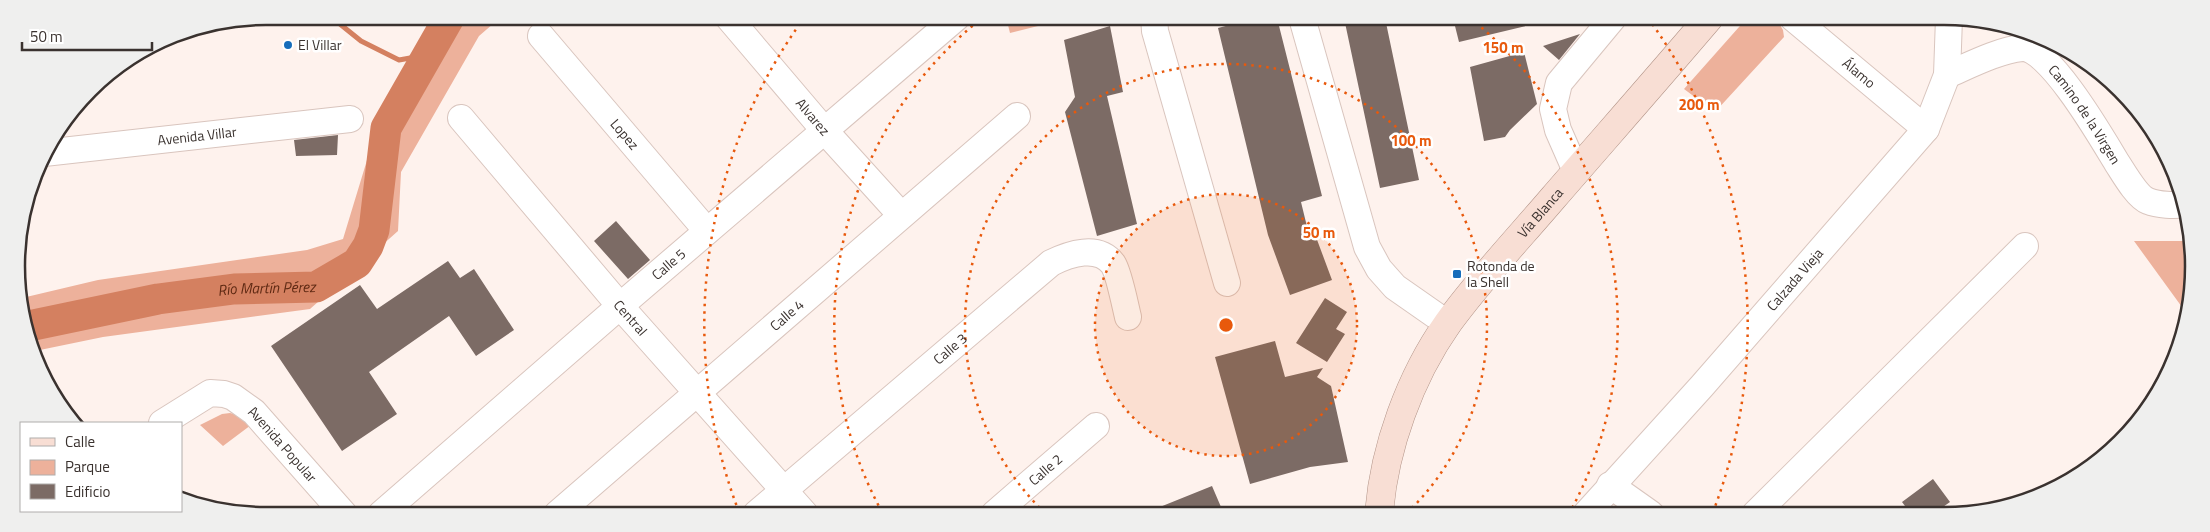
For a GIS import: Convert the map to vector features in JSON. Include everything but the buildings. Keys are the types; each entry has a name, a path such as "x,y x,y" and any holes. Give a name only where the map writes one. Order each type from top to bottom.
{"main road":[{"name":"Vía Blanca","path":"1380,507 1395,432 1426,359 1448,324 1576,171 1703,25"}],"street":[{"name":"Alvarez","path":"735,25 824,130 901,215"},
{"name":"Calle 5","path":"389,507 824,130 941,25"},
{"path":"1155,25 1227,283"},
{"path":"1304,25 1367,246 1379,269 1395,287 1448,324"},
{"path":"1576,171 1558,130 1553,109 1558,83 1607,25"},
{"name":"Álamo","path":"1801,25 1926,129"},
{"name":"Calzada Vieja","path":"1592,507 1702,386 1926,129 1947,75 1949,25"},
{"name":"Lopez","path":"541,36 707,231"},
{"name":"Camino de la Virgen","path":"1947,75 1999,54 2023,48 2038,52 2076,99 2128,181 2146,201 2177,205"},
{"name":"Calle 4","path":"565,507 696,391 1016,116"},
{"name":"Central","path":"461,118 620,306 799,507"},
{"name":"Avenida Villar","path":"54,151 350,120"},
{"path":"1762,507 2025,246"},
{"name":"Calle 3","path":"764,507 1051,262 1067,255 1086,252 1105,258 1113,265 1128,317"},
{"name":"Avenida Popular","path":"164,422 210,393 233,397 254,412 338,507"},
{"name":"Calle 2","path":"1002,507 1096,426"},
{"path":"1610,485 1641,507"}],"green space":[{"path":"432,25 492,25 479,36 401,172 398,231 310,309 103,337 40,350 33,328 27,297 98,280 307,250 343,239 371,147 374,119"},
{"path":"1008,25 1042,25 1010,33"},
{"path":"1741,25 1780,25 1784,37 1715,112 1684,89"},
{"path":"2134,241 2183,241 2185,266 2181,306"},
{"path":"222,414 238,415 251,425 223,446 200,425"}],"waterway":[{"path":"341,25 361,41 399,60 427,55"},
{"name":"Río Martín Pérez","path":"32,325 158,299 234,289 316,287 357,263 368,246 374,230 386,128 445,25"}],"place":[{"name":"El Villar","path":"288,45"},
{"name":"Rotonda de la Shell","path":"1457,274"}]}
